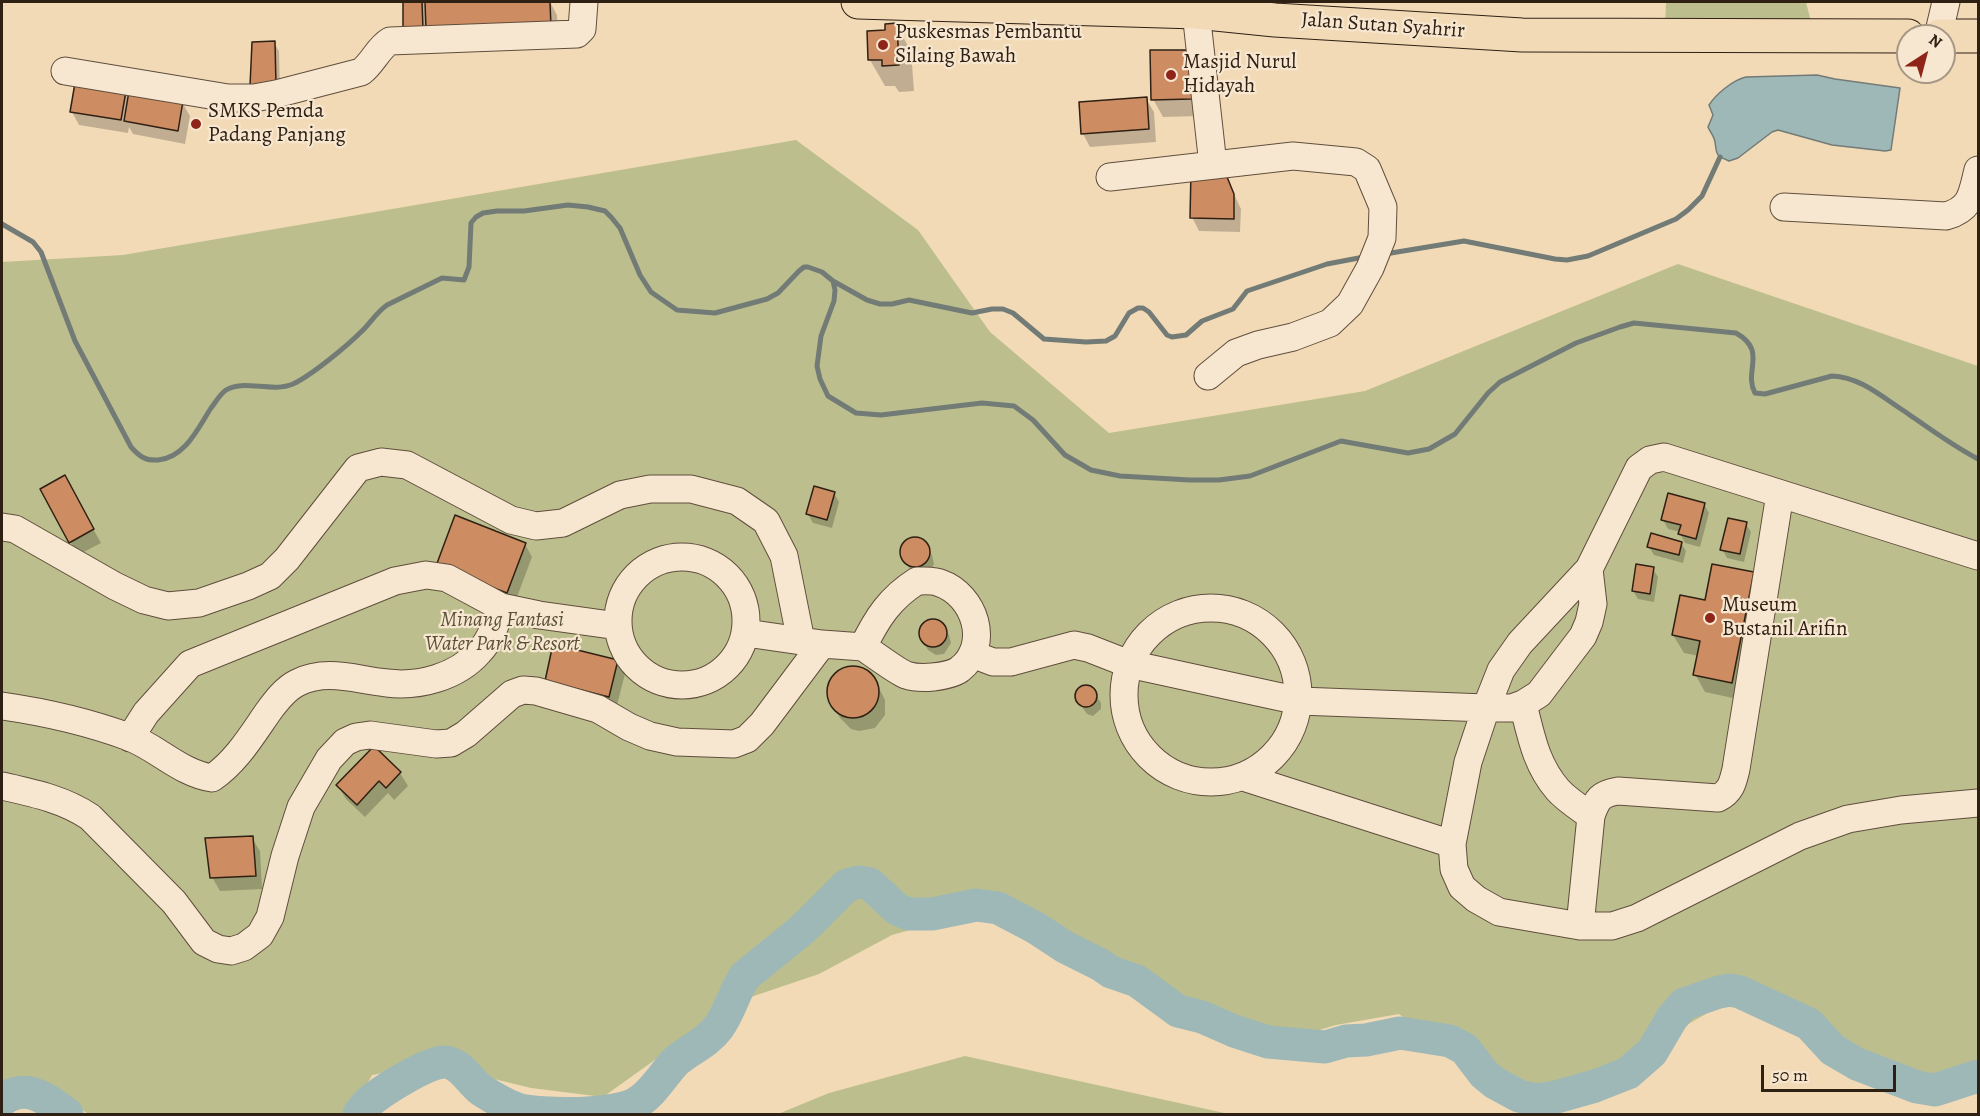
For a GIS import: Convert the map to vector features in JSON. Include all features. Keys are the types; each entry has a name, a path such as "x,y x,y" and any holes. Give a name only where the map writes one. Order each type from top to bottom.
{"highway":[{"name":"Jalan Sutan Syahrir","path":"858,2 990,4 1196,12 1274,11 1522,35 1896,36"},
{"path":"1956,36 1978,36"}],"street":[{"path":"65,71 228,98 254,98 361,72 384,44 396,39 577,34 582,29 584,2"},
{"path":"1941,24 1946,2"},
{"path":"1196,12 1213,165"},
{"path":"1110,177 1293,156 1356,162 1367,170 1383,207 1382,238 1370,268 1350,304 1330,323 1293,337 1236,353 1208,376"},
{"path":"1784,207 1946,216 1958,213 1970,200 1978,170"},
{"path":"1978,556 1664,457 1650,460 1639,468 1599,553 1589,569 1520,643 1502,670 1486,708 1468,762 1452,844 1454,869 1462,887 1476,899 1499,912 1580,926 1612,926 1637,918 1800,836 1848,819 1901,810 1978,803"},
{"path":"2,527 15,529 144,600 168,606 199,603 270,576 287,560 358,468 381,462 407,465 511,520 536,526 563,523 620,495 650,489 691,489 737,501 766,521 784,556 811,643 762,724 747,739 734,744 677,742 650,736 598,709 536,691 524,690 512,694 466,734 451,742 436,744 370,735 356,737 345,742 329,759 301,807 285,856 270,917 260,935 244,947 231,951 218,949 204,942 174,902 90,818 75,807 2,786"},
{"path":"1580,926 1591,816 1596,804 1605,793 1618,791 1718,798 1726,795 1732,786 1780,494"},
{"path":"686,557 707,562 725,573 739,591 746,611 746,633 736,657 717,676 693,685 666,683 643,672 626,651 618,626 620,604 629,585 644,569 664,559 686,557"},
{"path":"972,654 993,662 1011,662 1074,645 1129,664 1299,700 1512,708 1524,704 1539,694 1583,636 1593,604 1589,569"},
{"path":"130,738 146,713 190,664 395,581 426,575 447,578 501,607 539,615 618,626"},
{"path":"746,633 811,643 863,647 904,674 921,678 942,676 959,670 972,654 977,633 972,611 959,593 939,582 917,580 900,592 885,610 863,647"},
{"path":"2,706 41,711 130,738 197,776 212,778 237,755 280,696 296,684 310,678 337,675 389,684 438,678 459,670 480,652 493,631 501,607"},
{"path":"1199,609 1230,610 1258,621 1281,642 1296,670 1299,700 1291,733 1271,760 1243,777 1210,783 1178,776 1150,757 1131,729 1124,697 1129,664 1145,637 1169,618 1199,609"},
{"path":"1524,704 1534,750 1544,772 1559,792 1591,816"},
{"path":"1243,777 1452,844"}],"green space":[{"path":"1666,2 1806,2 1813,30 1665,28"},
{"name":"Minang Fantasi Water Park & Resort","path":"796,140 918,230 990,332 1109,433 1365,391 1678,264 1978,366 1978,1058 1971,1066 1920,1084 1861,1062 1734,998 1581,1085 1526,1098 1486,1079 1399,1014 1336,1025 1276,1043 1213,1026 1121,976 1050,921 989,908 892,935 819,974 736,1002 603,1097 531,1088 432,1064 372,1075 351,1114 88,1114 40,1079 2,1088 2,262 123,255"},
{"path":"965,1056 1229,1114 778,1114 829,1093"}],"water":[{"path":"1817,75 1900,88 1891,150 1832,145 1778,130 1772,132 1738,158 1729,161 1718,154 1708,127 1713,115 1709,105 1725,88 1746,77"}],"building":[{"path":"403,2 422,2 423,29 403,29"},
{"path":"425,2 550,2 551,27 426,29"},
{"name":"Puskesmas Pembantu Silaing Bawah","path":"897,23 899,65 882,66 882,60 868,60 867,31 885,30 885,24"},
{"path":"275,41 276,86 250,86 252,42"},
{"name":"Masjid Nurul Hidayah","path":"1150,50 1190,50 1192,99 1151,100"},
{"path":"75,83 126,91 121,120 70,112"},
{"path":"129,91 183,101 178,131 124,121"},
{"path":"1147,97 1149,129 1081,134 1079,102"},
{"path":"1191,171 1225,172 1234,194 1234,219 1190,218"},
{"path":"65,475 94,529 69,543 40,489"},
{"path":"814,486 835,492 827,520 806,514"},
{"path":"1668,493 1705,503 1696,539 1678,534 1681,525 1661,520"},
{"path":"455,515 526,543 507,593 436,566"},
{"path":"1728,518 1747,522 1740,554 1720,550"},
{"path":"1651,533 1682,542 1679,555 1647,547"},
{"path":"915,537 921,538 929,546 929,558 921,566 915,567 909,566 901,558 900,552 901,546 909,538"},
{"path":"1636,564 1654,567 1650,594 1632,591"},
{"name":"Museum Bustanil Arifin","path":"1712,564 1754,572 1732,683 1693,675 1700,641 1672,635 1680,595 1705,600"},
{"path":"933,619 943,623 947,633 943,643 933,647 923,643 919,633 923,623"},
{"path":"553,644 618,660 609,697 545,681"},
{"path":"853,666 867,670 875,678 879,692 875,706 867,714 853,718 839,714 831,706 827,692 831,678 839,670"},
{"path":"1086,685 1094,688 1097,696 1094,704 1086,707 1078,704 1075,696 1078,688"},
{"path":"374,746 401,772 386,788 379,781 357,805 336,785"},
{"path":"253,836 256,876 210,878 205,838"}],"waterway":[{"path":"1385,254 1464,241 1555,259 1567,260 1588,256 1676,219 1702,196 1720,157"},
{"path":"2,224 33,242 41,252 75,341 131,447 149,460 167,458 183,448 226,390 241,386 276,387 293,384 339,352 387,305 442,278 464,280 469,267 471,223 483,213 524,211 568,205 605,211 620,228 640,275 651,292 677,310 715,313 767,299 778,293 804,267 808,267 822,272 833,281 867,300 880,304 909,300 972,313 1003,309 1013,313 1044,339 1086,342 1106,341 1115,336 1129,313 1138,308 1149,312 1167,335 1172,337 1186,335 1202,321 1233,309 1247,291 1327,264 1364,257"},
{"path":"833,281 834,301 821,336 817,366 828,396 856,413 881,415 982,403 1014,406 1033,420 1065,455 1091,470 1120,476 1190,480 1219,480 1250,476 1341,441 1408,453 1429,449 1455,434 1488,393 1500,382 1576,343 1634,323 1736,333 1751,347 1753,354 1751,377 1755,393 1765,394 1832,376 1843,377 1871,389 1978,459"},
{"path":"359,1114 372,1100 399,1082 430,1065 446,1062 461,1069 481,1090 517,1109 561,1114 628,1107 653,1089 675,1062 714,1033 726,1015 745,976 803,929 847,885 859,882 870,884 897,909 908,914 932,914 976,905 998,908 1111,972 1137,981 1178,1011 1202,1017 1268,1042 1325,1047 1346,1041 1366,1040 1400,1033 1450,1041 1465,1049 1484,1074 1495,1083 1519,1096 1536,1100 1595,1086 1628,1073 1652,1052 1672,1018 1684,1004 1730,990 1740,992 1809,1024 1833,1050 1857,1064 1917,1087 1935,1090 1978,1076"},
{"path":"2,1100 20,1092 28,1093 44,1098 67,1114"}],"place":[{"name":"Puskesmas Pembantu Silaing Bawah","path":"883,45"},
{"name":"Masjid Nurul Hidayah","path":"1171,75"},
{"name":"SMKS Pemda Padang Panjang","path":"196,124"},
{"name":"Museum Bustanil Arifin","path":"1710,618"}]}
